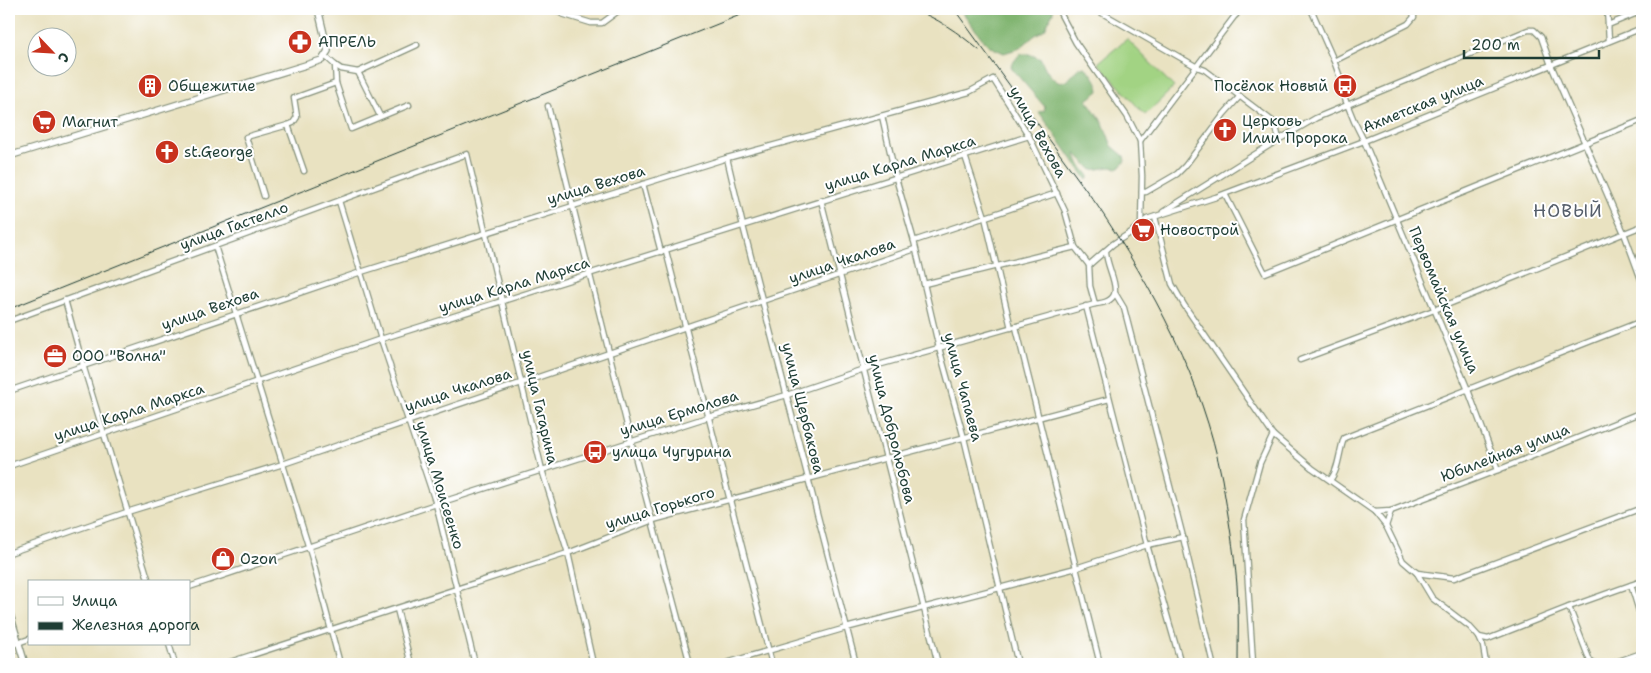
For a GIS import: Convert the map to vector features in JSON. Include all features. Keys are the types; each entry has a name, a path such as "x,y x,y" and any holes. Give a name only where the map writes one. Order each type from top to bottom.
{"main road":[{"path":"9,156 317,63 326,57 328,51 318,9"},
{"path":"9,611 25,664"}],"street":[{"path":"557,9 562,14 591,23 602,23 621,9"},
{"path":"1058,9 1076,43 1127,116 1140,141 1141,224"},
{"path":"1095,9 1205,70 1275,123 1279,139"},
{"path":"1230,9 1236,14"},
{"path":"1140,141 1240,9"},
{"name":"Первомайская улица","path":"1311,9 1334,61 1347,104 1468,390 1498,470"},
{"path":"1334,61 1408,24 1414,17 1413,9"},
{"path":"1607,9 1609,40"},
{"path":"1608,25 1642,11"},
{"name":"Ахметская улица","path":"1089,265 1147,219 1225,194 1364,141 1642,28"},
{"path":"1486,664 1483,646 1479,637 1470,627 1432,598 1416,573 1403,561 1386,526 1375,512 1312,468 1273,435 1184,305 1172,284 1156,216 1316,118 1528,30 1534,30 1541,37 1551,65 1624,234 1642,282"},
{"path":"326,57 341,69 358,72 417,45"},
{"path":"335,64 336,84 351,129 410,105"},
{"path":"358,72 380,116"},
{"name":"улица Вехова","path":"9,391 362,272 727,158 969,92 993,79 1029,136 1065,211 1075,247 1089,265"},
{"path":"264,196 246,137 293,123 297,117 294,98 336,84"},
{"path":"1142,192 1146,192 1177,174 1240,96"},
{"path":"548,106 631,440 690,664"},
{"name":"улица Чапаева","path":"882,116 939,348 964,438 1018,664"},
{"path":"1225,194 1265,272 1642,120"},
{"path":"288,125 304,171"},
{"name":"улица Карла Маркса","path":"9,466 381,340 1029,136"},
{"name":"улица Гастелло","path":"9,321 467,154"},
{"name":"улица Гагарина","path":"467,154 542,470 568,553 593,664"},
{"path":"965,156 985,217 996,267 1038,418 1100,664"},
{"name":"улица Щербакова","path":"727,158 856,664"},
{"path":"643,184 686,327 772,664"},
{"name":"улица Чкалова","path":"914,241 1057,193"},
{"name":"улица Добролюбова","path":"821,200 938,664"},
{"name":"улица Моисеенко","path":"339,201 381,340 436,504 475,664"},
{"path":"1300,360 1434,310 1642,226"},
{"path":"215,246 308,547 340,664"},
{"path":"924,284 1075,247"},
{"name":"улица Чкалова","path":"9,553 127,512 283,464 915,249"},
{"path":"1106,250 1106,258 1115,284 1115,293 1124,308 1183,537 1213,664"},
{"path":"1089,265 1090,286 1095,304"},
{"name":"улица Ермолова","path":"190,587 631,440 787,395 864,369 1086,306 1107,302 1115,293"},
{"path":"65,300 82,366 148,580"},
{"path":"1086,306 1147,545 1181,664"},
{"path":"1330,480 1334,476 1344,438 1642,321"},
{"name":"улица Горького","path":"224,664 568,553 652,520 1109,399"},
{"name":"Юбилейная улица","path":"1375,512 1391,511 1642,412"},
{"path":"1253,664 1244,520 1260,463 1273,435"},
{"path":"1416,573 1454,578 1642,508"},
{"path":"1386,526 1391,511"},
{"path":"723,664 846,628 1076,568 1147,545 1183,537"},
{"path":"1479,637 1488,639 1642,581"},
{"path":"1631,585 1642,620"},
{"path":"1569,607 1590,661 1594,664"},
{"path":"397,608 412,664"},
{"path":"9,646 28,639"},
{"path":"170,646 175,664"},
{"path":"1610,664 1642,653"}],"green space":[{"path":"960,9 1053,9 1053,12 1045,29 1020,48 1004,53 991,47 984,41"},
{"path":"1127,39 1174,87 1145,115 1098,63"},
{"path":"1020,54 1029,54 1041,59 1048,73 1060,83 1066,81 1081,67 1084,67 1091,73 1099,91 1087,100 1103,123 1112,146 1124,156 1125,161 1119,168 1110,167 1092,170 1075,153 1080,165 1089,176 1087,180 1039,112 1044,111 1045,107 1012,69 1011,65"}],"railway":[{"path":"9,309 755,9"},
{"path":"912,9 930,16 947,26 979,50"},
{"path":"954,9 1097,205 1118,237 1156,302 1189,371 1202,406 1222,479 1233,545 1237,585 1238,664"}],"place":[{"name":"АПРЕЛЬ","path":"300,42"},
{"name":"Общежитие","path":"150,86"},
{"name":"Посёлок Новый","path":"1345,86"},
{"name":"Магнит","path":"44,122"},
{"name":"Церковь Илии Пророка","path":"1225,130"},
{"name":"st.George","path":"167,152"},
{"name":"Новострой","path":"1143,230"},
{"name":"ООО \"Волна\"","path":"55,356"},
{"name":"улица Чугурина","path":"595,452"},
{"name":"Ozon","path":"223,559"}],"district":[{"name":"НОВЫЙ","path":"1568,211"}]}
